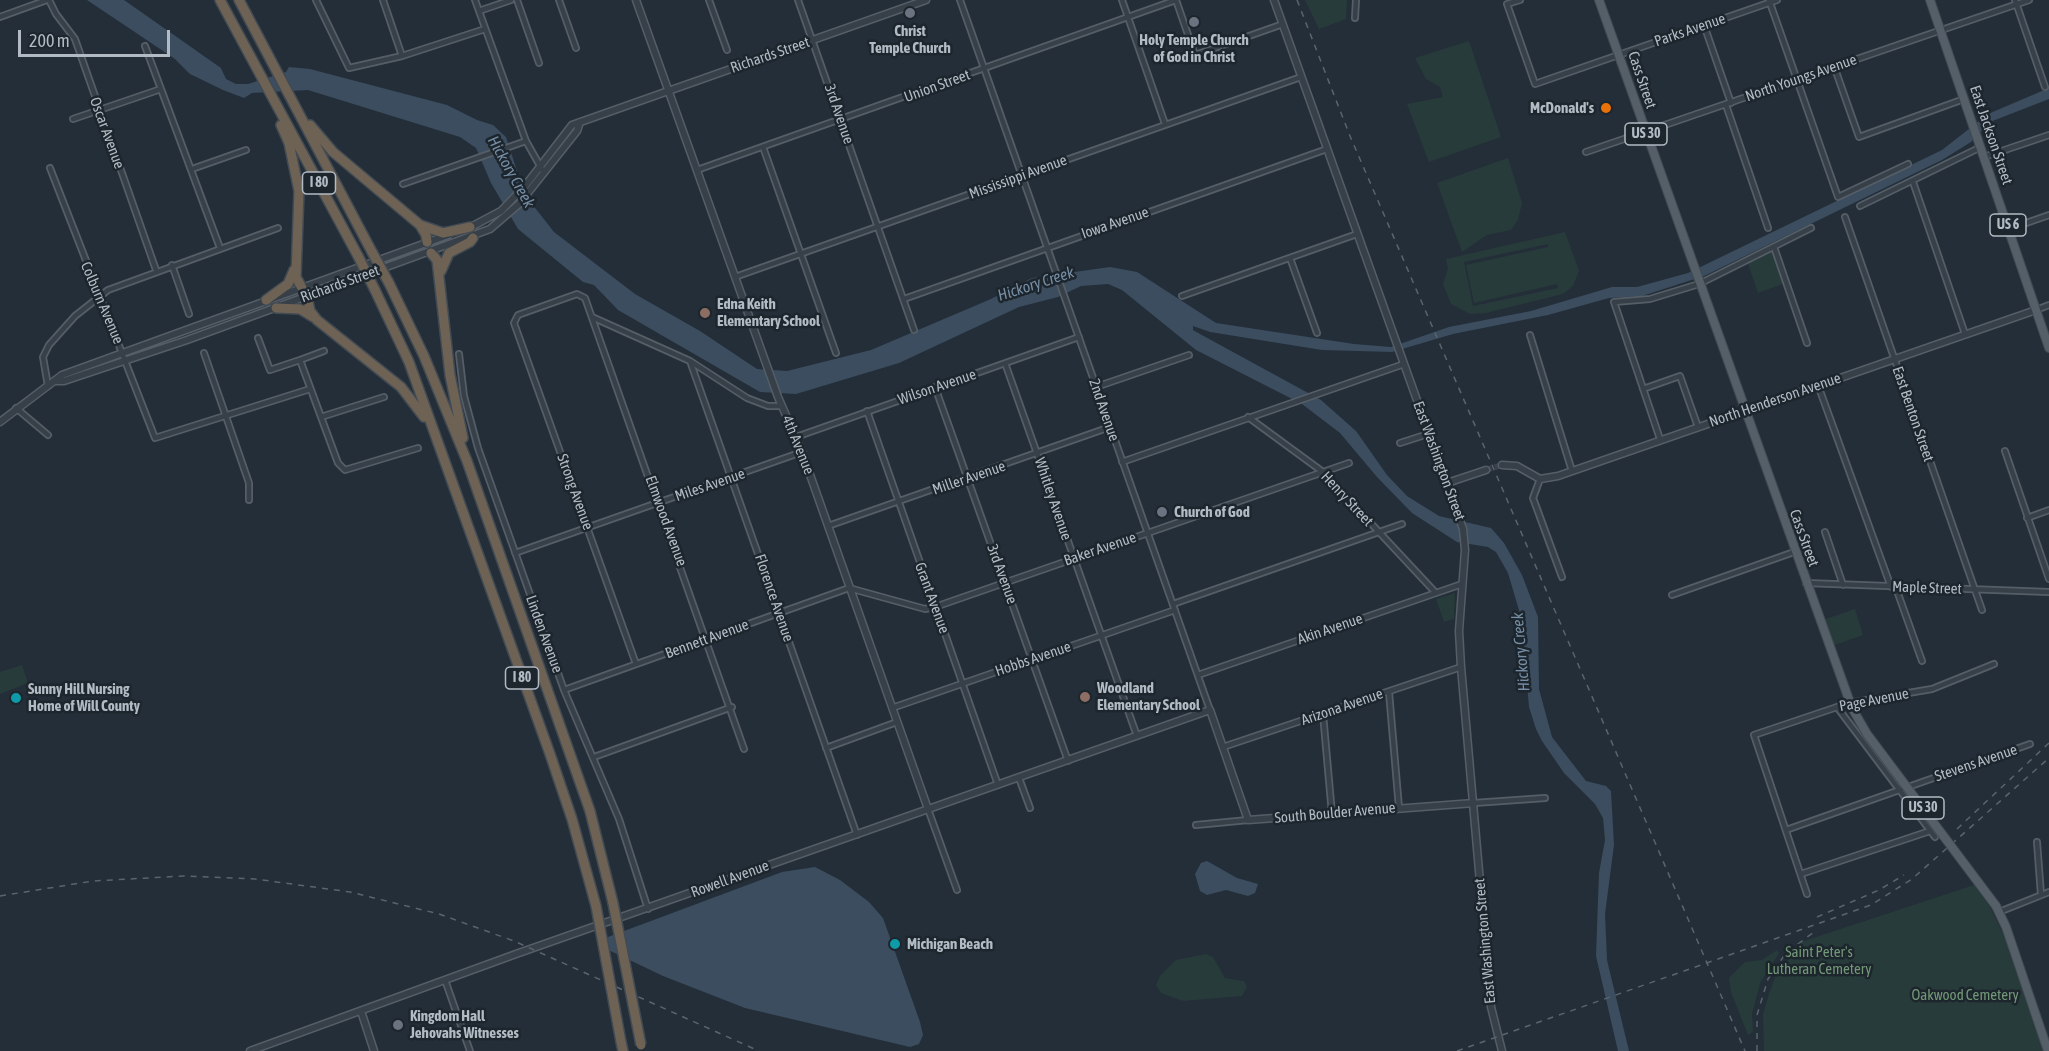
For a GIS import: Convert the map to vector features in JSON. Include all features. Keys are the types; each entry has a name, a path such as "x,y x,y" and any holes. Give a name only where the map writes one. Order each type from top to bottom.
{"highway":[{"name":"I 80","path":"220,0 358,256 409,363 572,819 596,906 622,1047"},
{"name":"I 80","path":"238,0 389,283 424,356 467,461 590,811 613,903 642,1048"},
{"path":"297,109 333,152 420,225 427,242"},
{"path":"279,111 299,190 296,278 302,288"},
{"path":"420,225 443,233 470,227"},
{"path":"438,282 442,264 449,253 470,242 473,238"},
{"path":"430,253 437,260 450,375 467,461"},
{"path":"266,300 288,284 296,265"},
{"path":"307,297 310,311 318,320"},
{"path":"276,308 300,309 318,320 401,387 419,407 441,451"}],"main road":[{"name":"Cass Street","path":"1599,0 1850,705 1867,734 1998,909 2048,1048"},
{"name":"East Jackson Street","path":"1930,0 2049,348"}],"street":[{"path":"0,17 48,0"},
{"name":"Oscar Avenue","path":"48,0 56,15 75,39 156,270"},
{"path":"316,0 349,68 402,56 485,29"},
{"path":"383,0 402,56"},
{"path":"475,0 526,141 544,173"},
{"path":"479,11 511,0"},
{"path":"517,0 539,63"},
{"path":"559,0 576,48"},
{"name":"4th Avenue","path":"636,0 778,397 802,452 957,890"},
{"path":"709,0 727,50"},
{"name":"3rd Avenue","path":"798,0 914,330"},
{"name":"Richards Street","path":"124,357 266,300 470,227 501,211 525,186 565,132 580,122 926,0"},
{"name":"2nd Avenue","path":"960,0 1248,820"},
{"path":"1122,0 1165,124"},
{"path":"1176,0 1195,55 1283,24"},
{"name":"Union Street","path":"697,170 1176,0"},
{"name":"East Washington Street","path":"1274,0 1428,434 1461,517 1465,550 1459,631 1461,667 1491,1007 1502,1051"},
{"path":"1355,18 1356,0"},
{"name":"Parks Avenue","path":"1520,0 1507,4 1535,84 1777,0"},
{"name":"North Youngs Avenue","path":"1586,152 1646,133 2016,2 2029,0"},
{"path":"1769,1 1838,197 1908,164"},
{"path":"2016,2 2045,87"},
{"path":"1704,25 1768,228"},
{"path":"145,46 220,248"},
{"path":"1834,66 1859,137 1964,99"},
{"name":"Mississippi Avenue","path":"735,276 1301,77"},
{"path":"73,119 161,89"},
{"name":"Richards Street","path":"0,422 62,375 276,308 473,238 505,218 530,192 577,131 580,122"},
{"path":"1984,157 2049,135"},
{"path":"403,184 526,141"},
{"path":"1860,206 1912,182 1979,144"},
{"path":"763,147 836,353"},
{"name":"Iowa Avenue","path":"903,299 1327,149"},
{"path":"192,169 246,150"},
{"name":"Colburn Avenue","path":"50,168 155,438 225,416"},
{"path":"1912,182 1965,334"},
{"path":"2009,229 2049,215"},
{"name":"East Benton Street","path":"1845,217 1982,610"},
{"path":"48,386 43,357 49,345 63,327 108,290 156,270 278,228"},
{"path":"1660,439 1614,302 1650,299 1699,284 1811,228"},
{"path":"1182,296 1357,234"},
{"path":"427,242 430,253"},
{"path":"1774,247 1807,343"},
{"path":"1290,258 1317,333"},
{"path":"172,265 189,314"},
{"path":"302,288 307,297"},
{"name":"Elmwood Avenue","path":"514,319 518,315 582,294 708,639 744,749"},
{"name":"North Henderson Avenue","path":"1540,478 1572,471 2049,305"},
{"path":"592,317 690,361 747,398 768,406 782,405"},
{"name":"Strong Avenue","path":"514,319 636,664"},
{"path":"1530,335 1572,471"},
{"name":"Wilson Avenue","path":"796,437 1079,337"},
{"path":"258,338 270,370 324,351"},
{"path":"204,353 249,483 249,500"},
{"name":"Linden Avenue","path":"459,354 471,424 564,690 619,819 648,909"},
{"path":"1096,387 1190,355"},
{"path":"300,360 338,463 345,470 418,447"},
{"name":"Florence Avenue","path":"690,361 857,835"},
{"name":"Whitley Avenue","path":"1005,363 1137,736"},
{"path":"1122,462 1404,364"},
{"path":"1643,389 1680,376 1698,427"},
{"path":"1818,385 1922,661"},
{"name":"3rd Avenue","path":"935,387 1068,761"},
{"path":"225,416 310,389"},
{"path":"321,417 384,396"},
{"path":"16,408 48,435"},
{"name":"Grant Avenue","path":"867,411 998,785"},
{"name":"Henry Street","path":"1248,417 1323,472 1435,592"},
{"name":"Miller Avenue","path":"828,526 1110,428"},
{"path":"1400,443 1428,434"},
{"path":"2005,451 2049,579"},
{"name":"Miles Avenue","path":"515,553 802,452"},
{"name":"Baker Avenue","path":"849,588 925,609 935,607 1349,463"},
{"path":"1502,465 1517,466 1540,478 1533,498 1562,577"},
{"path":"1447,483 1486,470"},
{"path":"2027,518 2049,510"},
{"name":"Hobbs Avenue","path":"892,708 1032,660 1402,524"},
{"path":"1825,532 1843,585"},
{"path":"1672,595 1794,552"},
{"name":"Akin Avenue","path":"1198,675 1462,584"},
{"name":"Maple Street","path":"1806,584 2049,592"},
{"name":"Bennett Avenue","path":"564,690 849,588"},
{"name":"Page Avenue","path":"1786,830 1754,735 1837,707 1932,689 1994,664"},
{"name":"Arizona Avenue","path":"1223,747 1461,667"},
{"path":"1389,692 1399,808"},
{"path":"594,757 732,707"},
{"path":"1837,707 1935,837"},
{"name":"Rowell Avenue","path":"250,1051 1210,710"},
{"path":"1323,714 1332,814"},
{"path":"826,748 897,722"},
{"name":"Stevens Avenue","path":"1786,830 2030,744"},
{"path":"1019,777 1030,808"},
{"path":"1474,803 1545,798"},
{"name":"South Boulder Avenue","path":"1196,825 1474,803"},
{"path":"1786,830 1807,894"},
{"path":"1801,874 1930,831"},
{"path":"2037,842 2041,895"},
{"path":"1998,909 2049,892"},
{"path":"445,980 470,1051"},
{"path":"361,1011 374,1051"}],"green space":[{"path":"1305,0 1347,0 1346,19 1319,29"},
{"path":"1469,41 1501,137 1429,162 1407,104 1443,97 1440,87 1426,79 1415,58"},
{"path":"1508,158 1522,203 1518,220 1511,230 1487,235 1462,252 1437,183"},
{"path":"1565,232 1579,271 1573,286 1563,294 1486,313 1470,314 1451,304 1443,284 1448,268 1446,259","holes":["1548,244 1548,247 1466,265 1474,303 1557,284 1558,288 1473,306 1464,262"]},
{"path":"1774,248 1785,283 1758,293 1747,261"},
{"path":"1455,593 1454,619 1444,622 1436,599"},
{"path":"1855,609 1863,635 1829,647 1820,621"},
{"path":"22,665 28,683 0,694 0,672"},
{"name":"Oakwood Cemetery","path":"1974,885 1990,907 2003,934 2043,1051 1764,1051 1763,1014 1769,994 1776,974 1801,942"},
{"path":"1777,950 1779,953 1760,983 1752,1014 1753,1032 1748,1035 1731,992 1729,978 1745,962 1762,960"},
{"path":"1206,954 1213,957 1225,978 1244,981 1247,987 1242,996 1183,1001 1161,993 1156,985 1160,976 1176,960"}],"water":[{"name":"Hickory Creek","path":"87,0 124,0 221,68 226,79 236,84 248,84 286,72 289,67 310,69 447,105 493,125 506,137 521,183 532,204 554,232 635,294 700,331 757,369 787,371 871,350 991,299 1032,278 1110,267 1137,272 1216,323 1354,344 1391,347 1449,327 1531,311 1612,287 1637,287 1688,273 1942,150 1988,114 2049,88 2049,99 1990,122 1971,142 1942,160 1704,276 1642,296 1609,298 1548,315 1453,334 1392,352 1322,350 1210,332 1193,326 1193,330 1321,400 1356,431 1387,475 1407,496 1439,516 1491,528 1504,543 1522,575 1538,617 1539,689 1552,737 1586,781 1606,786 1611,791 1614,845 1605,914 1607,960 1629,1051 1618,1051 1596,956 1599,873 1605,840 1603,818 1595,804 1564,773 1536,729 1529,707 1521,617 1508,573 1496,552 1488,547 1457,542 1412,513 1377,477 1340,433 1302,404 1196,350 1122,290 1108,284 1081,286 1058,297 1019,307 899,363 796,394 760,392 618,310 594,285 583,282 518,229 491,183 476,148 460,137 308,90 252,93 244,98 190,74 175,59"},
{"path":"1207,861 1237,878 1258,884 1255,893 1248,896 1226,890 1207,895 1200,891 1195,874 1201,863"},
{"path":"815,867 840,880 869,902 883,918 920,1022 923,1035 919,1044 910,1047 745,1008 663,976 598,945 600,940 782,872"}],"tunnel":[{"path":"1486,470 1502,465"}],"railway":[{"path":"1297,0 1350,136 1745,1051"},
{"path":"1957,829 2049,743"},
{"path":"1457,1051 1871,905 1912,879 2049,758"},
{"path":"1817,917 1879,890 1904,875"},
{"path":"0,896 93,881 184,876 255,879 350,892 439,914 514,941 759,1051"},
{"path":"1757,1051 1757,1015 1768,979 1786,953 1814,932"}],"place":[{"name":"Christ Temple Church","path":"910,13"},
{"name":"Holy Temple Church of God in Christ","path":"1194,22"},
{"name":"McDonald's","path":"1606,108"},
{"name":"Edna Keith Elementary School","path":"705,313"},
{"name":"Church of God","path":"1162,512"},
{"name":"Woodland Elementary School","path":"1085,697"},
{"name":"Sunny Hill Nursing Home of Will County","path":"16,698"},
{"name":"Michigan Beach","path":"895,944"},
{"name":"Kingdom Hall Jehovahs Witnesses","path":"398,1025"}],"park label":[{"name":"Saint Peter's Lutheran Cemetery","path":"1819,960"}]}
